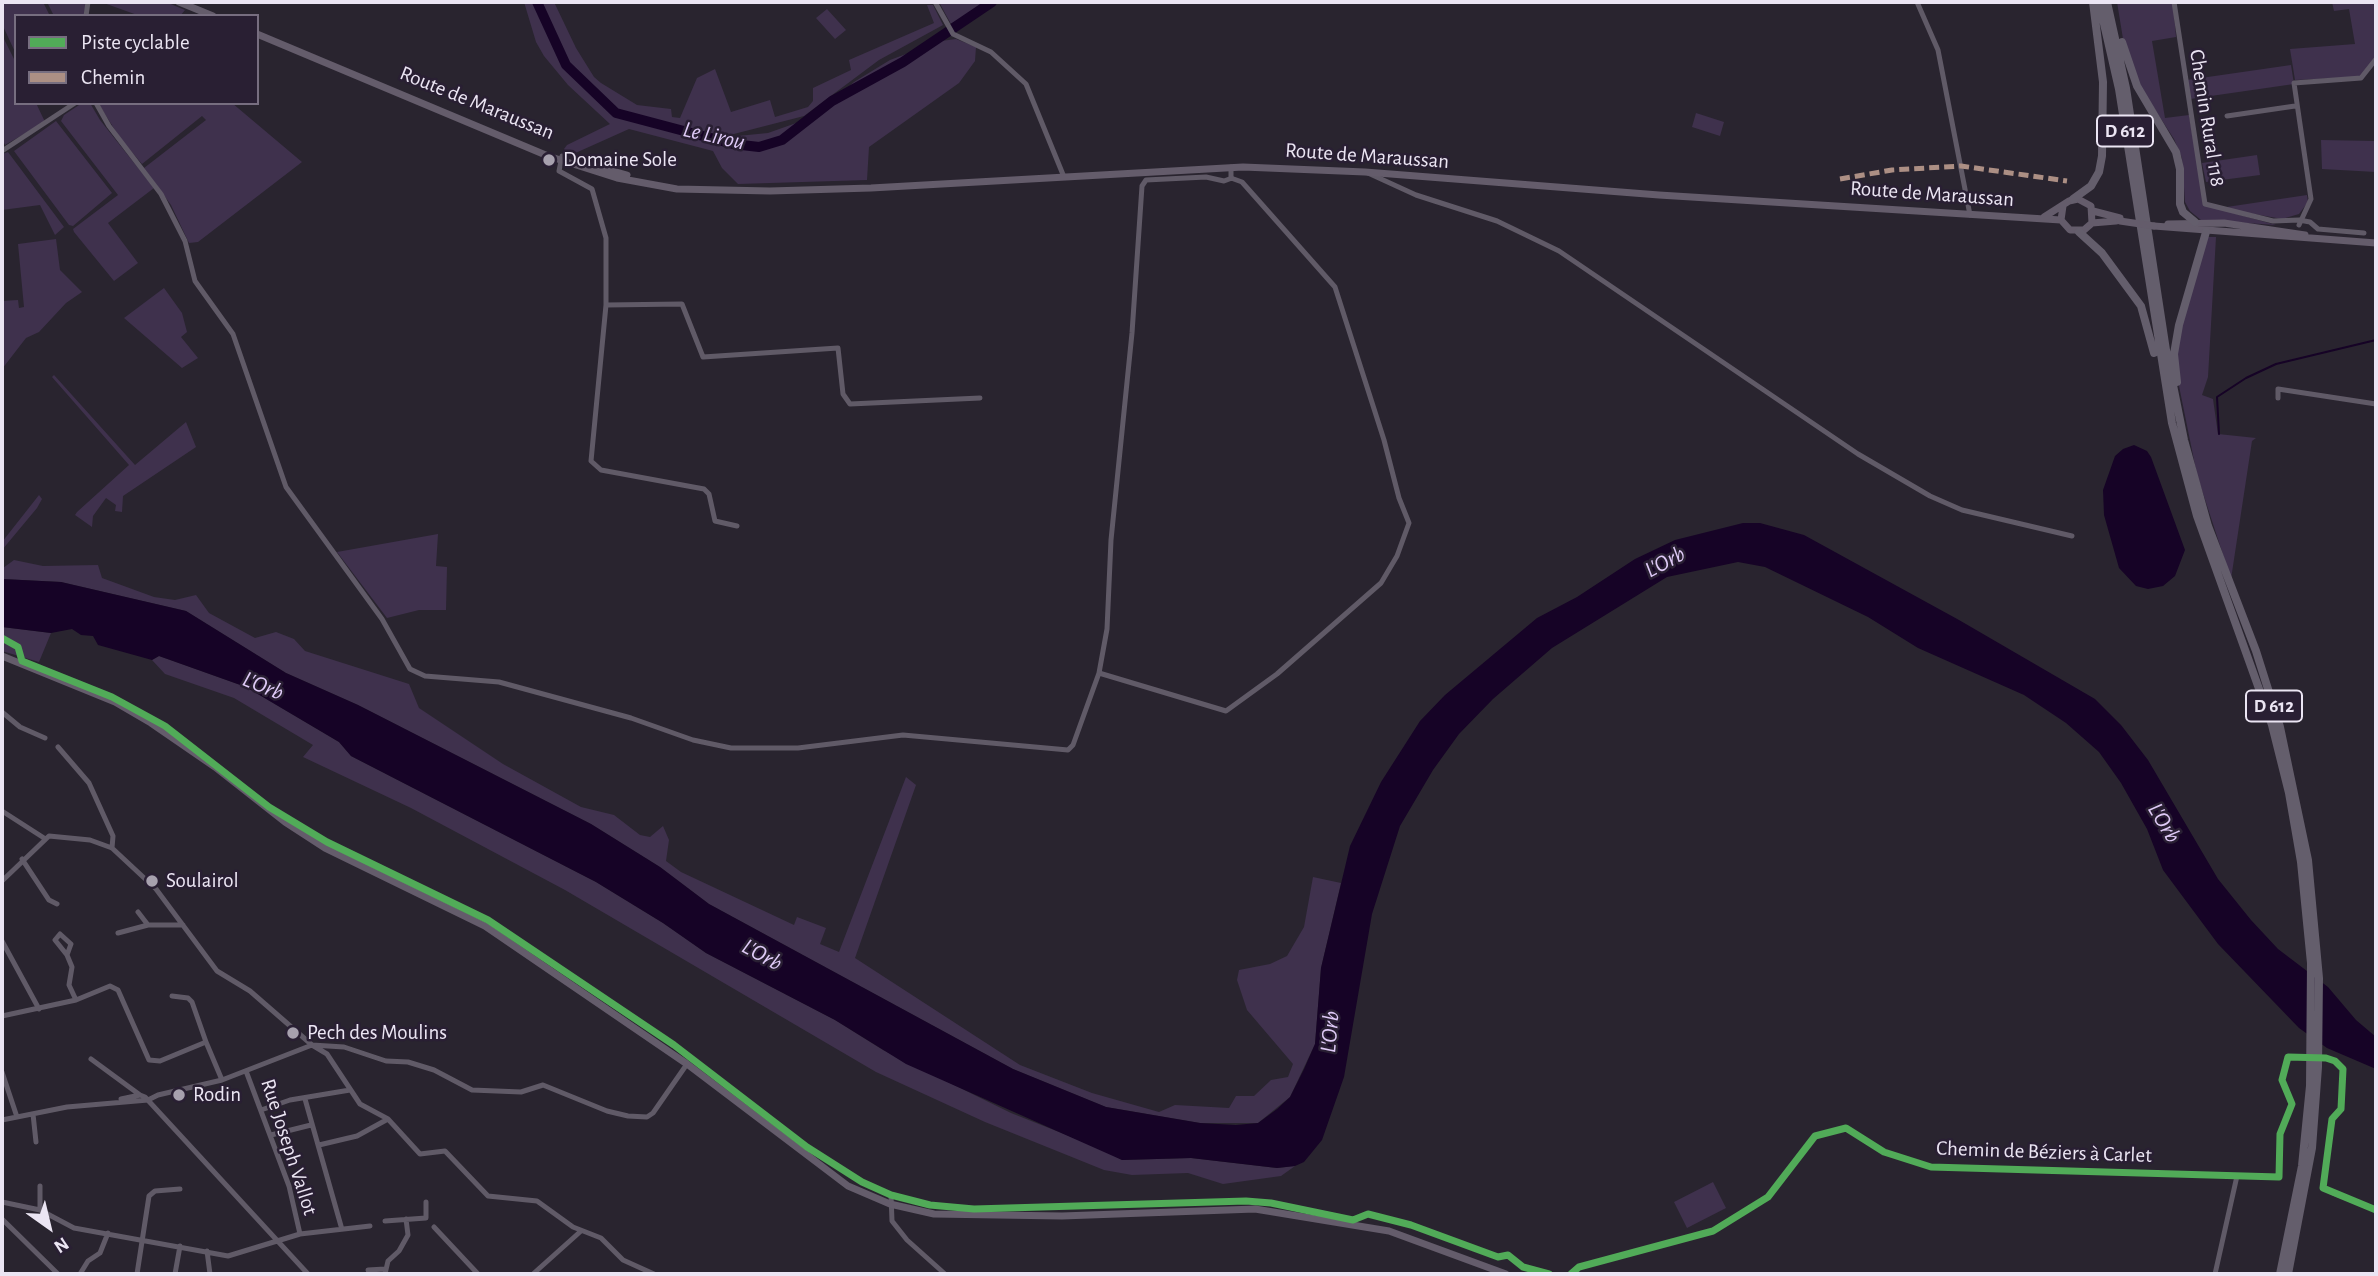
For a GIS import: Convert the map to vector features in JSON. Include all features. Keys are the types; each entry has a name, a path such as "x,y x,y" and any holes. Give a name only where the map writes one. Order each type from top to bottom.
{"highway":[{"path":"2073,199 2091,186 2099,172 2102,156 2103,82 2093,2"},
{"name":"D 612","path":"2099,2 2119,89 2176,425 2208,526 2259,662 2289,759 2305,839 2314,948 2314,1067 2310,1160 2288,1274"},
{"name":"D 612","path":"2107,2 2126,88 2176,425"},
{"path":"2113,24 2120,36 2137,86 2176,152 2180,169 2180,204 2183,212 2195,222"},
{"path":"2079,232 2102,253 2141,306 2152,340 2165,413 2176,425"},
{"path":"2176,425 2176,342 2206,232"},
{"name":"D 612","path":"2280,1274 2302,1166 2314,1067"}],"main road":[{"path":"179,2 213,14"},
{"path":"187,2 214,14"},
{"name":"Route de Maraussan","path":"259,33 561,158 689,189 771,191 1231,167 1365,172 2061,220"},
{"path":"2092,223 2093,211 2088,202 2073,199 2063,206 2061,220 2066,227 2079,232 2092,223 2120,220"},
{"name":"Route de Maraussan","path":"2041,218 2063,206"},
{"path":"2093,211 2120,220 2206,232 2372,243"},
{"path":"2154,224 2195,222 2262,226 2304,235 2372,243"},
{"path":"2,656 115,702 215,767 285,822 325,848 485,926 687,1064 849,1186 890,1204 934,1213 1062,1216 1255,1209 1389,1231 1506,1274"}],"street":[{"path":"935,2 953,34 991,52 1026,85 1063,177"},
{"path":"1917,2 1938,50 1970,215"},
{"name":"Chemin Rural 118","path":"2174,2 2206,204 2273,222 2299,222"},
{"path":"2294,233 2311,199 2295,106 2294,83 2361,78 2376,59"},
{"path":"2,151 72,105"},
{"path":"97,105 108,126 161,194 185,241 195,281 233,334 286,487 382,619 410,669 417,674 499,682 631,718 693,740 731,748 798,748 903,735 1068,750 1073,746 1099,673 1107,629 1114,505 1132,333 1142,186 1146,180 1206,177 1224,181 1232,178 1242,182 1335,287 1409,523 1397,556 1381,583 1277,674 1226,711 1099,673"},
{"path":"2227,116 2295,106"},
{"path":"561,158 559,171 592,188 606,238 606,305 594,407 594,466 601,470 704,489 709,494 715,521 737,526"},
{"path":"1231,167 1232,178"},
{"path":"1365,172 1416,195 1497,221 1559,251 1858,454 1930,496 1962,510 2072,536"},
{"path":"2299,222 2311,222 2318,229 2364,233"},
{"path":"2299,222 2304,235"},
{"path":"606,305 682,303 703,357 838,348 842,394 850,404 980,398"},
{"path":"2278,398 2278,389 2376,404"},
{"path":"2,712 20,727 45,738"},
{"path":"58,747 89,783 113,836 112,848"},
{"path":"2,811 44,838 66,836 112,848 156,889 217,971 250,991 335,1062 350,1090 365,1108 388,1119 420,1154 445,1151 488,1196 537,1201 581,1231 601,1238 623,1260 653,1274"},
{"path":"2,881 44,838"},
{"path":"22,859 49,900 57,904"},
{"path":"138,912 148,925"},
{"path":"118,933 148,925 183,925"},
{"path":"2,941 39,1009"},
{"path":"67,955 72,967 69,985 76,1000"},
{"path":"2,1016 76,1000 110,986 118,990 149,1060 153,1062 206,1042"},
{"path":"172,996 188,998 192,1002 222,1080"},
{"path":"2,1120 129,1099 148,1100 158,1095 222,1080 312,1045 344,1047 386,1061 408,1062 434,1070 472,1090 521,1092 543,1085 607,1111 638,1116 653,1113 687,1064"},
{"path":"91,1059 148,1100 151,1107 307,1274"},
{"name":"Rue Joseph Vallot","path":"246,1071 289,1185 300,1234"},
{"path":"2,1072 17,1117"},
{"path":"120,1081 129,1099"},
{"path":"261,1110 350,1090"},
{"path":"129,1099 140,1095"},
{"path":"305,1099 341,1226"},
{"path":"33,1114 36,1142"},
{"path":"319,1145 358,1136 388,1119"},
{"path":"271,1135 311,1125"},
{"name":"Chemin de Béziers à Carlet","path":"1571,1274 1579,1266 1713,1231 1768,1197 1815,1136 1846,1128 1884,1152 1931,1167 2237,1176 2215,1274"},
{"path":"40,1186 40,1210"},
{"path":"137,1274 149,1196 155,1191 180,1189"},
{"path":"2333,1193 2376,1210"},
{"path":"891,1195 892,1221 945,1274"},
{"path":"2,1202 40,1210 74,1228 236,1255 300,1234 341,1226 370,1226"},
{"path":"385,1221 426,1217 426,1202"},
{"path":"2,1219 58,1274"},
{"path":"368,1270 385,1271 408,1235 406,1219"},
{"path":"433,1227 478,1274"},
{"path":"533,1274 581,1231"},
{"path":"80,1274 88,1261 100,1253 108,1233"},
{"path":"175,1274 180,1246"},
{"path":"207,1251 210,1274"}],"shaded area":[{"path":"2,2 43,2 49,14 14,14 14,50 2,24"},
{"path":"47,2 86,2 84,14 53,14"},
{"path":"101,2 166,2 185,10 182,14 134,14"},
{"path":"524,2 554,2 576,48 594,77 601,83 637,105 671,109 672,117 680,118 697,78 715,69 731,112 770,100 775,117 808,107 813,101 813,88 851,70 849,60 934,23 927,5 933,5 943,25 879,60 804,116 726,136 619,114 707,139 768,133 816,116 854,82 890,60 941,41 956,39 976,47 975,61 959,83 869,147 867,180 738,184 722,168 713,151 629,129 571,155 566,152 564,149 567,145 610,124 568,85 544,56 536,42"},
{"path":"939,2 989,2 951,24"},
{"path":"2117,2 2173,2 2176,37 2152,41 2165,118 2189,115 2205,205 2276,225 2201,220 2190,211 2185,202 2182,158 2174,139 2136,80 2124,45"},
{"path":"2332,2 2376,2 2376,55 2362,77 2295,80 2290,49 2355,44 2349,9 2334,11"},
{"path":"827,9 846,30 835,39 816,18"},
{"path":"2,35 14,59 14,105 37,105 45,122 5,145 2,138"},
{"path":"2291,65 2294,84 2190,99 2187,80"},
{"path":"79,105 91,105 154,188 108,223 138,263 114,281 73,229 118,195 61,121 64,115"},
{"path":"99,105 234,105 302,162 198,242 189,243 171,205 144,168 206,120 202,116 142,164 120,138"},
{"path":"1696,113 1724,122 1720,136 1692,127"},
{"path":"56,121 112,193 73,226 69,225 14,151"},
{"path":"2321,140 2375,141 2376,172 2322,169"},
{"path":"8,152 64,227 55,235 40,205 2,210 2,154"},
{"path":"2257,155 2260,175 2206,182 2202,163"},
{"path":"2307,195 2308,202 2299,214 2282,219 2220,208"},
{"path":"2206,237 2216,237 2208,377 2202,395 2213,399 2218,434 2256,438 2252,441 2231,579 2197,475 2178,381 2178,338"},
{"path":"56,239 60,270 82,292 66,303 39,332 26,338 2,369 2,301 18,300 19,308 24,307 18,244"},
{"path":"164,288 182,313 187,332 181,337 198,358 182,368 124,318"},
{"path":"54,375 135,465 186,422 196,447 123,496 122,512 115,511 116,505 106,498 93,516 92,527 75,515 129,465 52,377"},
{"path":"39,495 42,499 37,508 2,550 2,542"},
{"path":"438,534 436,566 447,567 446,610 419,610 387,618 337,552"},
{"path":"14,560 43,566 98,565 102,578 154,597 175,600 196,595 209,613 255,638 276,632 294,639 305,651 409,684 419,708 503,764 581,807 614,815 640,835 650,837 663,826 669,840 666,861 681,872 794,925 797,917 826,928 820,944 839,952 906,777 916,785 855,958 1020,1065 1092,1093 1159,1112 1175,1105 1229,1108 1236,1096 1254,1096 1271,1080 1288,1077 1293,1064 1247,1010 1237,980 1239,970 1270,964 1287,956 1304,927 1313,877 1341,883 1321,968 1315,1044 1290,1097 1258,1123 1200,1123 1106,1107 1013,1069 709,904 660,867 591,824 358,705 286,673 186,611 61,582 2,579 3,568"},
{"path":"2,627 51,633 39,662 2,651"},
{"path":"159,656 246,687 339,742 351,756 596,882 706,953 835,1020 883,1050 1011,1113 1102,1149 1122,1160 1191,1158 1277,1168 1295,1166 1281,1176 1223,1184 1188,1173 1132,1175 1104,1170 985,1122 876,1072 565,890 411,808 303,757 313,745 234,698 165,674 152,660"},
{"path":"1713,1182 1726,1208 1687,1228 1674,1202"}],"water":[{"path":"2134,445 2147,451 2151,457 2185,550 2175,576 2163,586 2148,589 2136,586 2119,568 2104,515 2103,490 2115,456"},
{"name":"L'Orb","path":"1743,523 1760,523 1804,535 2095,699 2121,725 2148,760 2218,879 2251,920 2278,949 2328,987 2356,1020 2376,1037 2376,1069 2327,1048 2299,1028 2218,944 2163,870 2147,829 2121,783 2099,752 2066,723 2024,695 1918,648 1868,617 1765,567 1738,562 1667,577 1552,648 1493,699 1459,734 1433,770 1400,826 1372,914 1344,1077 1322,1140 1304,1162 1277,1168 1191,1158 1122,1160 906,1064 835,1020 706,953 596,882 351,756 339,742 246,687 159,656 152,660 98,645 93,636 81,635 72,629 51,633 2,627 2,579 61,582 186,611 286,673 358,705 591,824 660,867 709,904 1013,1069 1106,1107 1200,1123 1236,1125 1258,1123 1277,1109 1290,1097 1304,1069 1315,1044 1321,968 1350,846 1381,782 1420,721 1445,695 1537,618 1577,597 1635,559 1675,540"}],"waterway":[{"name":"Le Lirou","path":"537,2 566,65 616,113 733,144 759,147 782,140 832,101 903,62 992,2"},
{"path":"2219,434 2217,397 2246,378 2276,364 2376,340"}],"marked path":[{"path":"1840,179 1892,170 1961,166 2067,181"}],"cycle path":[{"path":"2,638 18,647 22,661 112,697 165,726 269,807 327,842 488,920 674,1045 807,1147 862,1182 891,1195 930,1205 974,1209 1246,1201 1271,1203 1353,1220 1368,1214 1411,1225 1498,1257 1508,1255 1523,1267 1549,1274"},
{"path":"1571,1274 1579,1267 1713,1231 1768,1197 1815,1136 1846,1128 1884,1152 1931,1167 2279,1177 2280,1134 2292,1104 2282,1080 2288,1057 2326,1058 2335,1061 2343,1069 2341,1109 2332,1119 2323,1188 2376,1210"}],"place":[{"name":"Domaine Sole","path":"549,160"},
{"name":"Soulairol","path":"152,881"},
{"name":"Pech des Moulins","path":"293,1033"},
{"name":"Rodin","path":"179,1095"}]}
